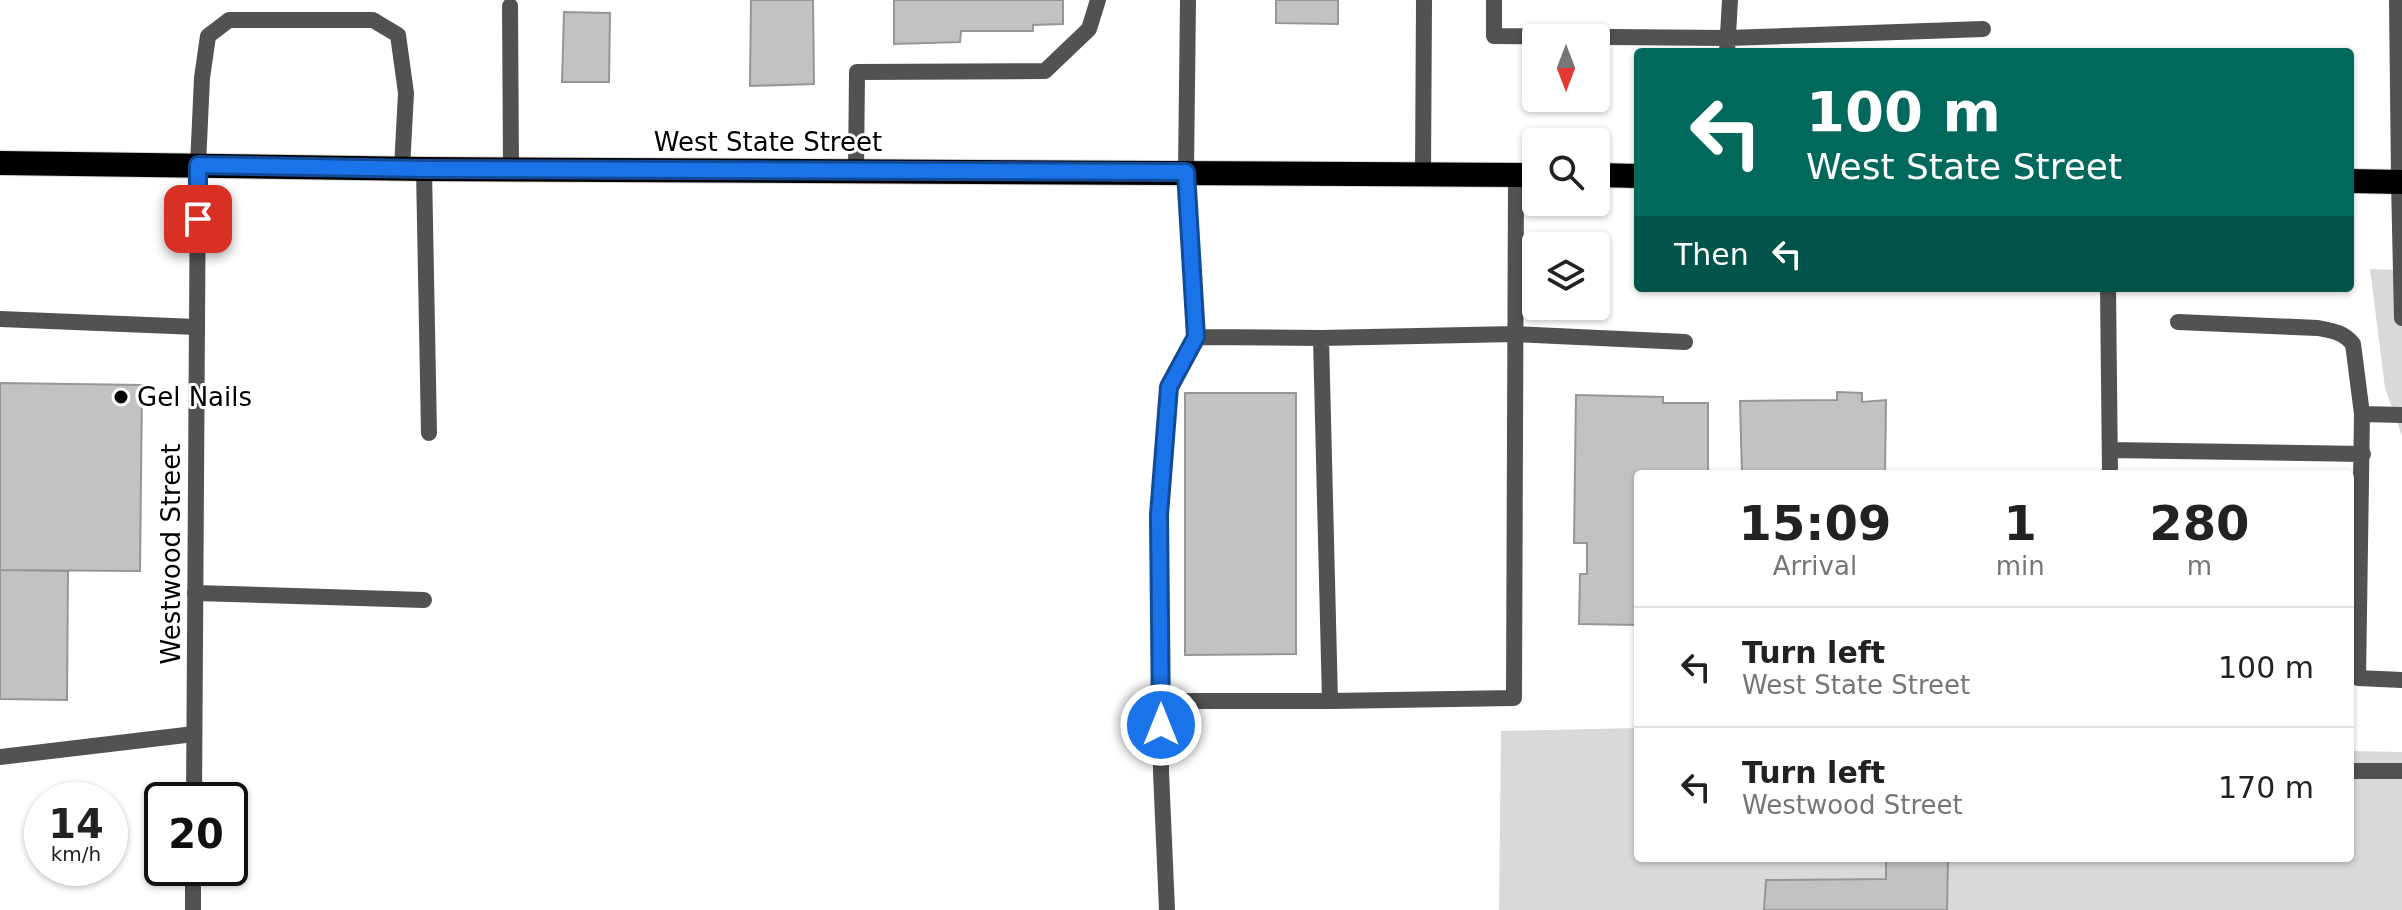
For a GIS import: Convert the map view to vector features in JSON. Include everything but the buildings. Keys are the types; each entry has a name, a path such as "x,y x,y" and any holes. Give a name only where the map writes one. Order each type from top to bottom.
{"highway":[{"name":"West State Street","path":"0,163 1522,175"},
{"path":"1610,175 1634,176"},
{"path":"2354,181 2401,182"}],"street":[{"path":"856,171 857,72 1045,71 1089,29 1098,0"},
{"path":"1167,910 1159,515 1169,387 1196,337 1186,172 1188,0"},
{"path":"1423,174 1424,0"},
{"path":"1494,0 1494,36 1728,45 1983,29"},
{"path":"1728,45 1730,0"},
{"path":"2397,0 2402,318"},
{"path":"510,6 511,169"},
{"name":"Westwood Street","path":"194,782 198,165 202,78 208,36 229,20 373,20 398,35 413,168"},
{"path":"413,168 429,433"},
{"path":"1161,701 1514,698 1515,334 1523,216"},
{"path":"2108,292 2110,470"},
{"path":"0,319 197,327"},
{"path":"2178,322 2318,328 2347,336 2353,344 2357,358 2363,454 2354,681 2402,680"},
{"path":"1196,337 1515,334 1685,342"},
{"path":"1321,338 1330,701"},
{"path":"2362,414 2402,415"},
{"path":"2110,450 2363,454"},
{"path":"195,593 424,600"},
{"path":"0,757 194,734"},
{"path":"2354,771 2402,771"},
{"path":"193,886 193,910"}],"shaded area":[{"path":"2370,269 2402,270 2402,436 2385,388"},
{"path":"1634,728 1634,862 2354,862 2354,751 2402,752 2402,910 1499,910 1501,731"}],"place":[{"name":"Gel Nails","path":"121,397"}],"route":[{"path":"198,219 198,165 1186,172 1196,337 1169,387 1159,515 1161,725"}]}
